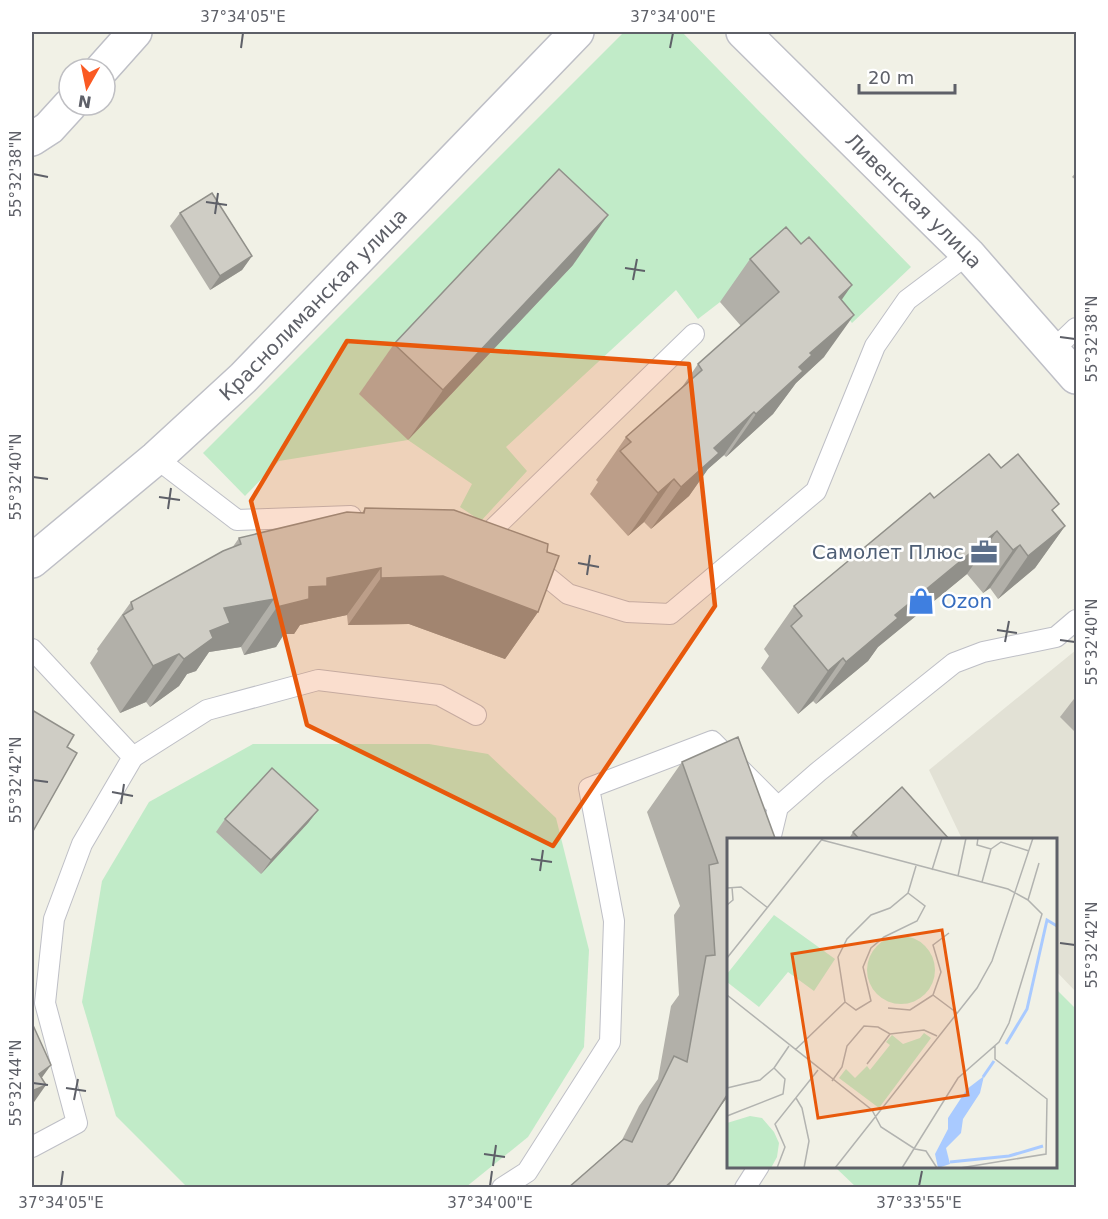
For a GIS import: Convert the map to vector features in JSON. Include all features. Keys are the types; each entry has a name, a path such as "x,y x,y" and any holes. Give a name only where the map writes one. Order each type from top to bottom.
{"street":[{"path":"113,57 135,32"},
{"name":"Краснолиманская улица","path":"32,561 156,458 243,378 577,32"},
{"name":"Ливенская улица","path":"742,32 968,254 1077,377"},
{"path":"32,139 49,128 59,117"}],"lane":[{"path":"468,527 492,530 568,594 627,612 670,614 816,491 875,346 907,300 968,254"},
{"path":"1053,350 1077,328"},
{"path":"492,530 694,334"},
{"path":"156,458 237,520 375,515"},
{"path":"770,838 778,807 827,764 954,663 983,652 1056,637 1077,620"},
{"path":"32,649 133,757"},
{"path":"32,1147 77,1123 45,1003 54,919 82,844 133,757 207,710 318,680 439,695 476,715"},
{"path":"502,1188 527,1172 610,1042 614,921 589,788 712,741 778,807"},
{"path":"745,1188 758,1168"}],"highlighted area":[{"path":"347,341 689,364 715,606 553,846 307,725 251,501"}],"shaded area":[{"path":"1076,650 1076,992 1057,972 1057,838 962,838 929,770"}],"green space":[{"path":"624,32 682,32 911,267 852,323 793,246 698,319 676,290 506,447 527,471 481,521 460,507 472,484 408,440 279,461 245,496 203,453"},
{"path":"253,744 429,744 488,754 556,818 589,950 584,1047 528,1137 466,1187 187,1187 116,1116 82,1002 102,881 149,802"},
{"path":"1057,990 1076,1009 1076,1187 856,1187 836,1168 1057,1168"}],"building":[{"path":"559,169 608,215 443,390 394,344"},
{"path":"212,193 252,256 220,276 180,213"},
{"path":"786,227 801,244 809,237 852,285 839,297 854,315 810,353 812,355 799,367 803,371 714,448 719,453 681,487 674,479 658,493 620,451 631,442 626,437 702,370 698,364 779,292 750,259"},
{"path":"989,454 1001,468 1018,454 1059,504 1052,510 1065,526 1028,556 1020,545 1013,550 997,531 895,615 898,618 846,662 843,658 828,671 791,626 802,616 794,606 930,493 934,498"},
{"path":"365,508 454,510 548,544 547,552 559,556 538,612 443,576 381,578 381,568 327,578 327,586 309,587 309,599 277,607 274,599 224,608 230,623 210,631 213,638 184,659 179,654 153,666 123,615 133,609 131,602 223,551 241,544 239,538 347,512 364,513"},
{"path":"32,710 74,735 67,747 77,753 32,833"},
{"path":"738,737 775,838 727,838 727,1095 673,1180 664,1188 568,1188 624,1139 632,1142 674,1056 687,1062 706,956 715,955 709,865 718,863 682,762"},
{"path":"272,768 318,810 271,860 225,819"},
{"path":"902,787 948,838 858,838 853,832"},
{"path":"32,1023 51,1065 39,1074 46,1085 32,1091"}],"place":[{"name":"Самолет Плюс","path":"984,552"},
{"name":"Ozon","path":"921,601"}]}
